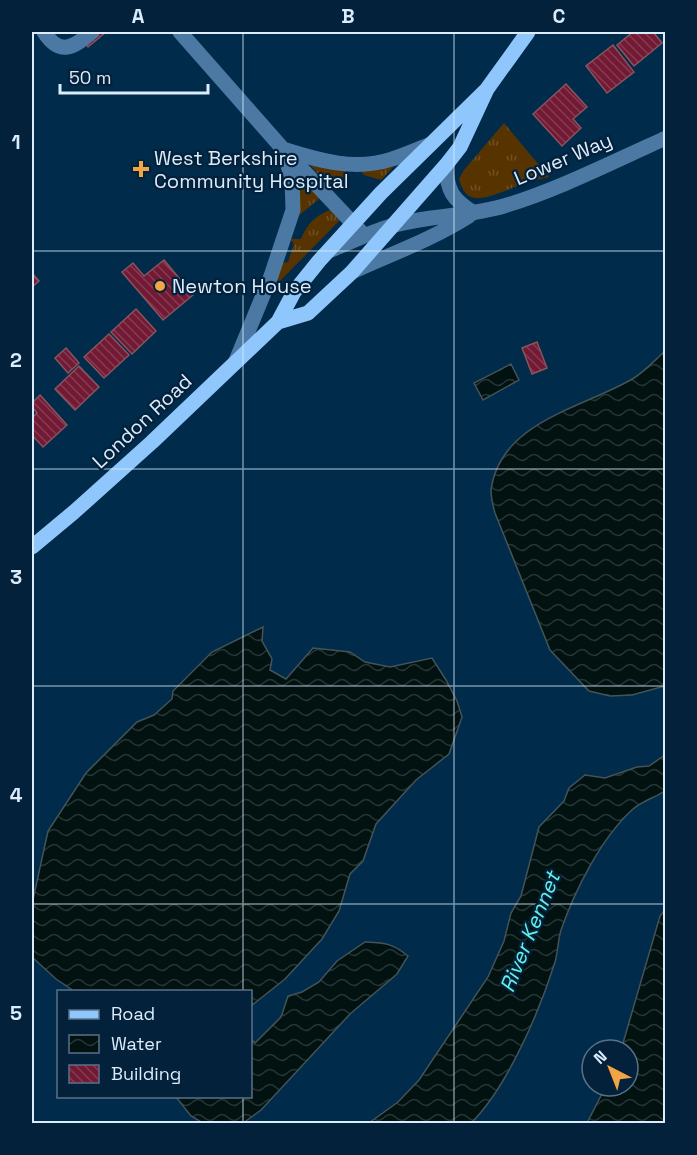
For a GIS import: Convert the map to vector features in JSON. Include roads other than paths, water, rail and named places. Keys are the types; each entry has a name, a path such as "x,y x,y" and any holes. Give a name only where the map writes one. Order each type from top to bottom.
{"main road":[{"name":"London Road","path":"32,547 152,442 278,322 294,292 319,261 487,89 528,32"},
{"name":"London Road","path":"278,322 308,313 352,272 460,147 487,89"}],"street":[{"path":"44,32 60,47 72,47 92,32"},
{"path":"180,32 283,149 365,236 370,251"},
{"name":"Lower Way","path":"331,250 392,226 503,206 559,187 666,138"},
{"path":"283,149 316,160 360,164 390,160 431,144"},
{"path":"234,363 271,276 293,210 292,179 283,149"},
{"path":"446,165 447,182 451,194 461,205 474,213"},
{"name":"Lower Way","path":"352,272 442,233 474,213"}],"water":[{"path":"665,351 665,686 632,695 610,696 589,691 550,650 495,513 491,490 498,467 510,448 527,432 547,419 634,378"},
{"path":"511,364 519,380 483,400 474,383"},
{"path":"263,627 262,641 272,659 270,670 286,679 313,648 350,652 365,662 390,667 432,658 457,701 462,717 449,754 416,780 376,824 363,861 350,874 339,911 322,939 285,979 252,1005 252,990 72,990 56,979 32,957 32,904 48,831 86,773 137,722 154,715 172,699 173,691 212,652"},
{"name":"River Kennet","path":"665,755 665,791 637,806 621,821 600,849 581,882 561,930 555,962 541,1002 521,1047 484,1108 471,1123 369,1123 398,1102 419,1080 488,977 504,941 511,913 521,896 539,827 564,801 569,788 585,775 605,778 637,767 649,766"},
{"path":"665,910 665,1123 587,1123 600,1098 640,1098 640,1038 624,1038 660,916"},
{"path":"365,942 388,944 408,956 397,974 350,1014 261,1110 243,1123 203,1123 191,1116 177,1098 252,1098 252,1040 255,1043 281,1017 288,996 302,992 319,982 337,961"}],"place":[{"name":"West Berkshire Community Hospital","path":"141,169"},
{"name":"Newton House","path":"160,286"}]}
